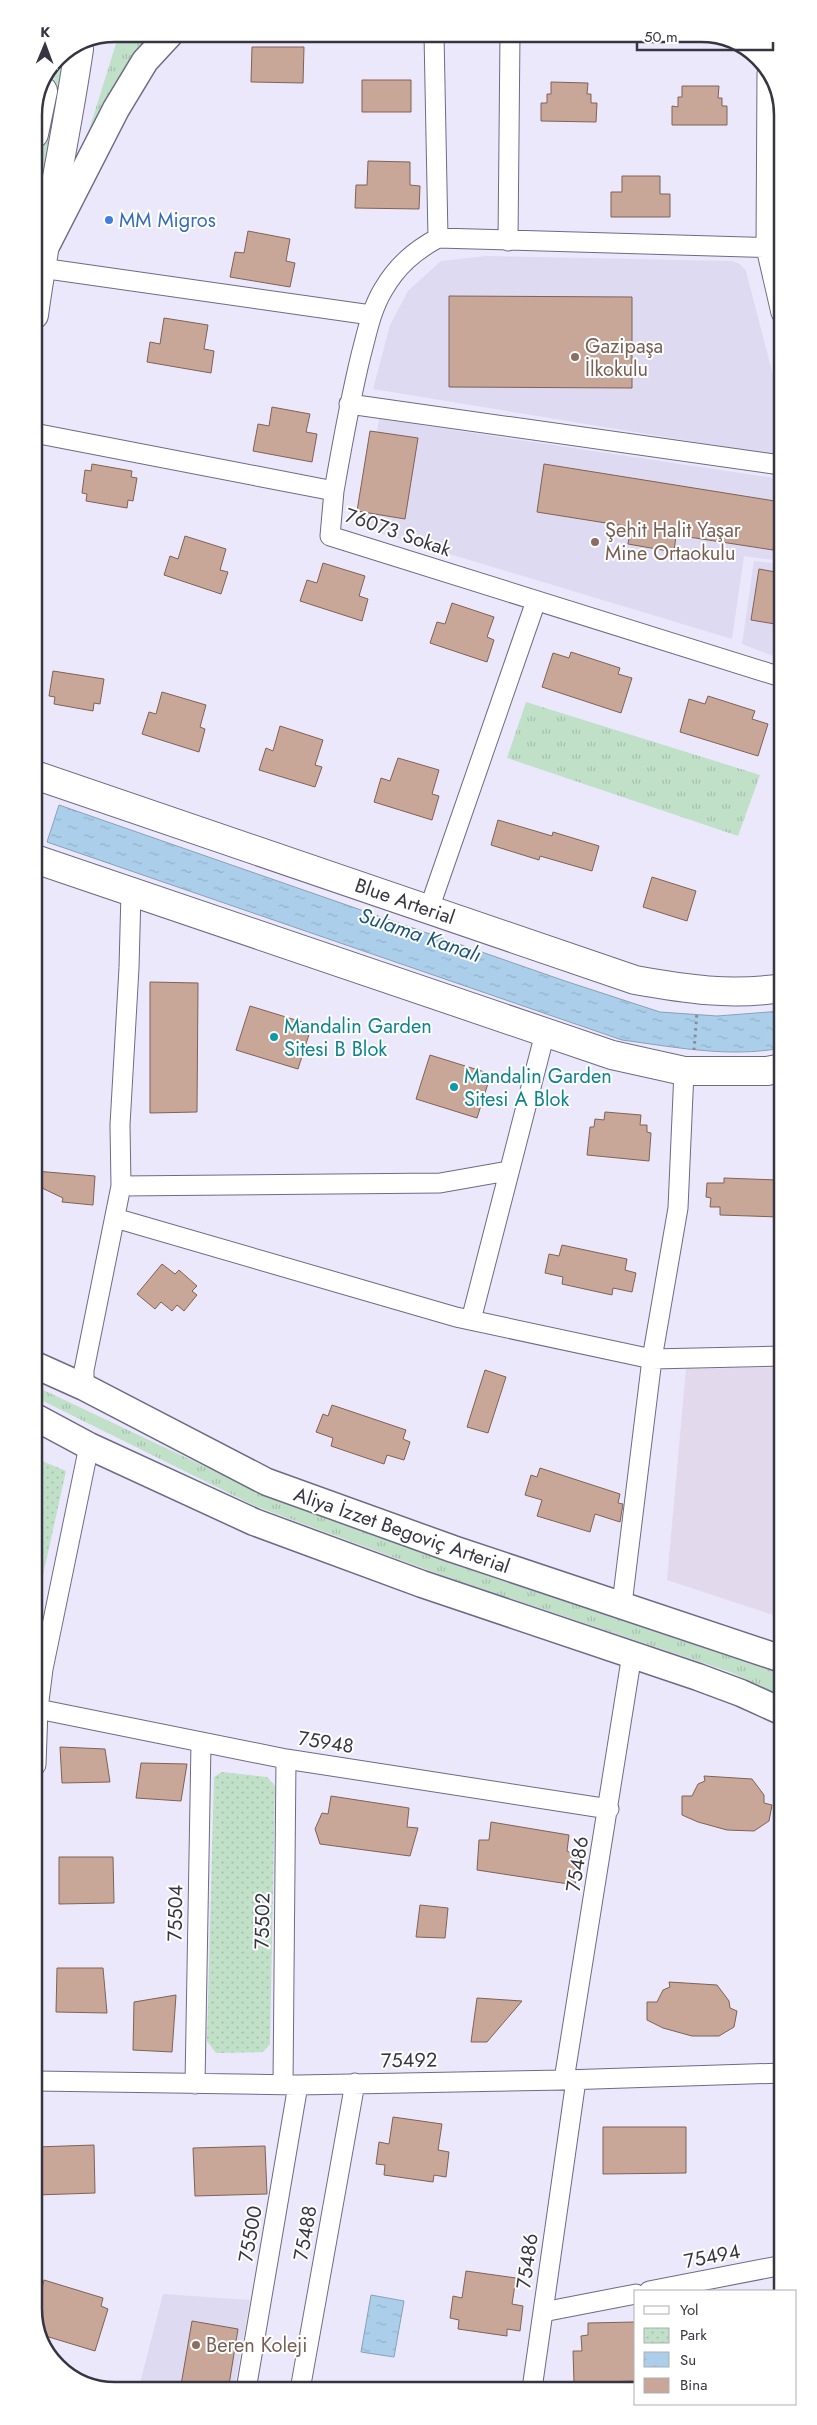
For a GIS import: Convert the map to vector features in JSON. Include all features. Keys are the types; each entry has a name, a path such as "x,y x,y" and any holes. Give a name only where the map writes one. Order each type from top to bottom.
{"main road":[{"path":"42,261 116,108 145,60 162,42"},
{"path":"42,261 66,139 78,53"},
{"name":"Blue Arterial","path":"42,779 635,980 699,991 749,993 774,989"},
{"path":"42,861 612,1055 689,1065 768,1071 774,1070"},
{"path":"42,1353 84,1387"},
{"name":"Aliya İzzet Begoviç Arterial","path":"42,1369 84,1387 267,1482 454,1549 774,1656"},
{"name":"Aliya İzzet Begoviç Arterial","path":"42,1421 89,1446 254,1522 422,1584 741,1692 774,1708"}],"street":[{"path":"434,43 438,238"},
{"path":"508,240 510,43"},
{"path":"334,490 349,404 371,315 383,290 404,262 417,250 438,238 773,248 767,85"},
{"path":"42,261 371,315"},
{"path":"349,404 774,464"},
{"name":"76073 Sokak","path":"42,435 334,490 330,536 774,675"},
{"path":"429,910 536,601"},
{"path":"84,1387 84,1370 121,1186 120,1125 129,968 131,892"},
{"path":"471,1320 545,1033"},
{"path":"622,1604 652,1359 678,1208 689,1065"},
{"path":"121,1186 440,1183 508,1172"},
{"path":"115,1218 471,1320 652,1359 774,1356"},
{"path":"42,1677 89,1446"},
{"name":"75486","path":"533,2382 570,2080 632,1654"},
{"name":"75948","path":"42,1710 286,1759 608,1809"},
{"name":"75504","path":"195,2084 201,1742"},
{"name":"75502","path":"286,1759 290,2084"},
{"name":"75492","path":"42,2082 290,2084 570,2080 774,2073"},
{"name":"75488","path":"301,2382 355,2083"},
{"name":"75500","path":"247,2382 290,2084"},
{"name":"75494","path":"654,2290 774,2267"},
{"path":"543,2312 634,2294"}],"path":[{"path":"689,1065 697,1011"}],"shaded area":[{"name":"Gazipaşa İlkokulu","path":"486,256 732,261 740,264 746,271 774,379 774,455 373,389 390,325 408,291 441,261"},
{"name":"Şehit Halit Yaşar Mine Ortaokulu","path":"379,419 774,478 774,560 744,556 732,639 363,528"},
{"path":"754,561 774,563 774,656 742,644"},
{"path":"774,1367 774,1615 667,1580 686,1369"},
{"name":"Beren Koleji","path":"163,2294 250,2300 236,2382 140,2382"}],"green space":[{"path":"117,42 157,42 80,159"},
{"path":"59,70 63,70 56,111 42,182 42,147 55,75"},
{"path":"526,702 760,775 738,836 507,758"},
{"path":"42,1389 261,1493 449,1563 774,1671 774,1692 730,1672 444,1576 255,1506 42,1400"},
{"path":"42,1461 66,1471 42,1580"},
{"path":"222,1772 267,1777 275,1786 270,2044 263,2052 216,2053 207,2041 214,1777"}],"water":[{"name":"Sulama Kanalı","path":"59,805 565,981 660,1012 717,1016 774,1012 774,1049 722,1052 622,1040 47,842"},
{"path":"371,2295 404,2301 394,2357 361,2352"}],"building":[{"path":"252,47 304,47 303,83 251,82"},
{"path":"362,80 411,80 411,112 362,112"},
{"path":"551,82 588,83 587,94 591,94 591,103 597,103 596,122 541,121 541,103 547,103 547,94 551,94"},
{"path":"682,86 719,86 718,98 722,98 722,106 727,106 727,125 672,125 672,106 678,107 678,97 682,97"},
{"path":"368,161 410,162 410,185 420,186 419,209 355,208 356,185 367,185"},
{"path":"622,176 660,176 660,194 670,194 670,217 611,217 611,192 622,192"},
{"path":"248,231 290,239 286,261 295,263 290,287 230,277 235,252 244,253"},
{"path":"449,296 632,297 632,388 449,387"},
{"path":"164,318 208,325 204,349 214,351 211,373 147,362 150,342 160,344"},
{"path":"272,407 310,414 306,432 317,434 312,462 253,451 258,424 269,426"},
{"path":"370,431 418,438 405,519 357,511"},
{"path":"92,464 132,471 131,477 137,478 133,501 128,500 127,508 86,501 87,494 82,493 85,470 91,471"},
{"path":"544,464 774,501 774,544 773,550 676,535 674,552 628,544 631,527 537,512"},
{"path":"185,536 226,549 220,570 228,572 221,594 164,575 170,556 178,559"},
{"path":"323,563 365,576 359,596 368,599 362,621 300,601 307,580 317,583"},
{"path":"759,569 774,572 774,624 751,620"},
{"path":"452,603 494,617 487,637 494,640 487,662 430,643 437,622 445,624"},
{"path":"571,652 620,668 618,674 632,678 621,713 542,687 553,653 569,658"},
{"path":"53,671 104,679 100,704 94,703 93,711 54,704 55,697 49,696"},
{"path":"162,692 206,705 200,727 205,729 199,752 142,734 149,712 156,714"},
{"path":"708,696 755,711 752,719 768,724 758,756 680,732 689,699 705,704"},
{"path":"280,726 323,740 315,765 322,767 315,787 259,770 266,748 273,751"},
{"path":"398,758 439,770 432,794 439,796 432,820 374,802 381,778 390,781"},
{"path":"498,820 552,836 553,832 599,846 592,871 540,856 539,860 491,845"},
{"path":"652,877 696,891 687,921 643,907"},
{"path":"150,982 198,983 197,1112 150,1113"},
{"name":"Mandalin Garden Sitesi B Blok","path":"250,1006 312,1025 298,1069 236,1050"},
{"name":"Mandalin Garden Sitesi A Blok","path":"430,1055 491,1074 477,1118 416,1099"},
{"path":"605,1112 641,1115 640,1125 647,1125 647,1132 651,1133 649,1161 587,1155 590,1127 594,1127 595,1119 604,1120"},
{"path":"42,1172 95,1176 93,1205 62,1202 63,1198 42,1187"},
{"path":"724,1178 774,1180 774,1217 720,1215 720,1207 710,1207 711,1198 706,1197 707,1183 724,1183"},
{"path":"562,1245 627,1259 625,1270 636,1273 632,1292 613,1288 612,1295 562,1284 563,1277 545,1273 549,1254 559,1256"},
{"path":"162,1264 175,1274 179,1270 197,1286 192,1291 197,1295 184,1311 177,1305 172,1311 161,1302 155,1309 137,1294"},
{"path":"485,1370 506,1377 488,1433 467,1427"},
{"path":"332,1405 406,1430 403,1439 410,1442 404,1460 387,1455 384,1464 331,1446 333,1438 316,1432 323,1414 328,1416"},
{"path":"540,1468 620,1494 618,1503 623,1504 620,1522 595,1514 590,1532 537,1516 542,1500 525,1495 531,1475 537,1477"},
{"path":"60,1747 105,1749 110,1782 62,1783"},
{"path":"141,1763 187,1764 181,1801 136,1798"},
{"path":"704,1776 752,1779 764,1795 764,1803 772,1805 769,1821 754,1831 727,1830 698,1822 682,1815 682,1796 692,1796 698,1784 705,1781"},
{"path":"331,1796 409,1808 407,1827 418,1828 410,1856 320,1844 315,1829 322,1813 328,1814"},
{"path":"491,1822 569,1835 567,1851 578,1857 575,1885 477,1870 479,1840 489,1840"},
{"path":"59,1857 113,1857 114,1903 59,1904"},
{"path":"420,1905 448,1908 445,1938 416,1937"},
{"path":"57,1968 103,1968 107,2013 56,2012"},
{"path":"669,1982 717,1985 729,2001 730,2008 737,2011 734,2027 719,2036 692,2036 663,2028 647,2020 647,2002 657,2002 663,1990 670,1987"},
{"path":"176,1995 172,2052 133,2050 134,2002"},
{"path":"477,1998 522,2001 487,2042 471,2042"},
{"path":"393,2117 442,2124 438,2150 449,2152 446,2177 434,2175 433,2182 384,2175 385,2165 376,2164 379,2142 389,2144"},
{"path":"603,2127 686,2127 686,2173 603,2174"},
{"path":"94,2145 95,2193 42,2195 42,2147"},
{"path":"265,2146 267,2194 195,2196 193,2148"},
{"path":"466,2271 516,2278 512,2304 523,2306 520,2331 507,2329 507,2336 458,2329 459,2320 450,2318 453,2296 462,2298"},
{"path":"44,2280 103,2298 101,2306 108,2309 95,2351 48,2337 43,2319 42,2288"},
{"path":"192,2321 238,2329 229,2382 182,2382"},
{"path":"634,2322 634,2381 574,2382 573,2351 582,2351 581,2336 588,2335 588,2323"}],"place":[{"name":"MM Migros","path":"109,220"},
{"name":"Gazipaşa İlkokulu","path":"575,357"},
{"name":"Şehit Halit Yaşar Mine Ortaokulu","path":"595,542"},
{"name":"Mandalin Garden Sitesi B Blok","path":"274,1037"},
{"name":"Mandalin Garden Sitesi A Blok","path":"454,1087"},
{"name":"Beren Koleji","path":"196,2345"}]}
